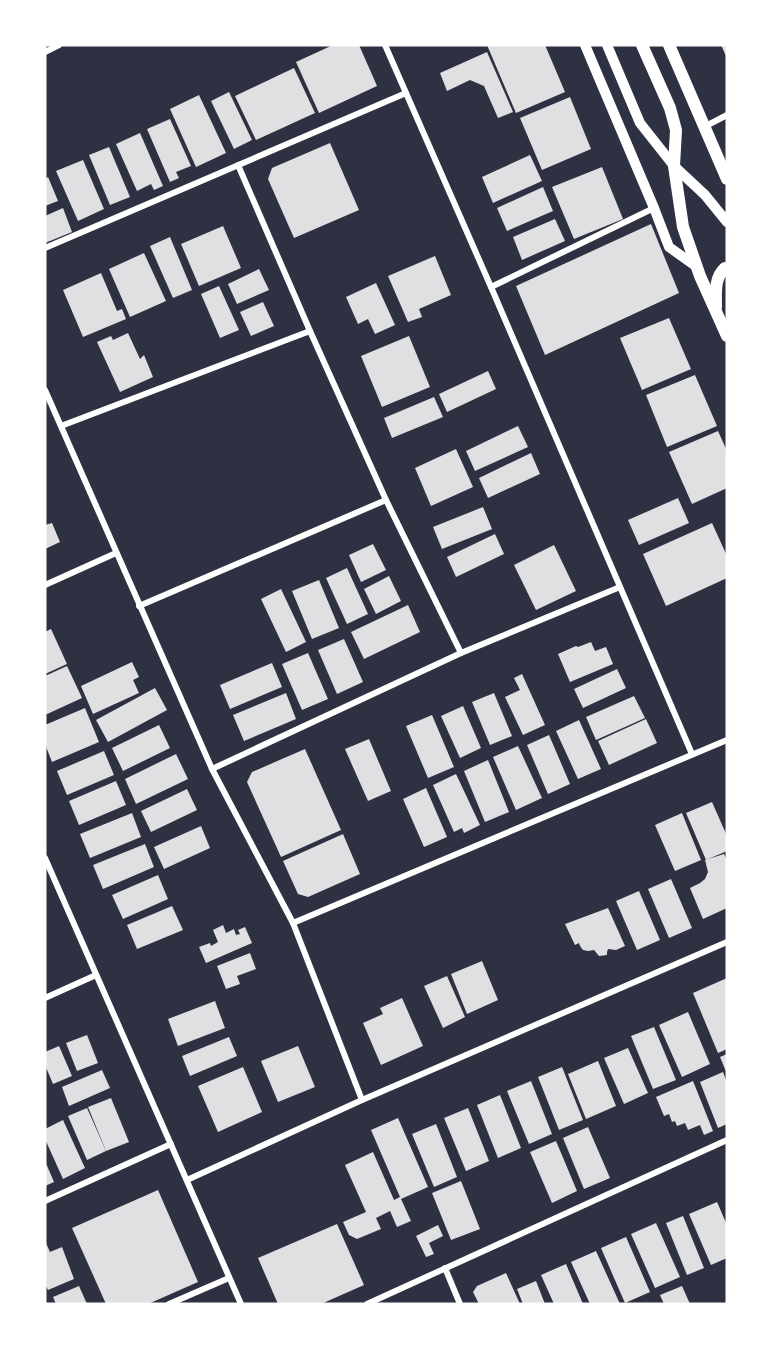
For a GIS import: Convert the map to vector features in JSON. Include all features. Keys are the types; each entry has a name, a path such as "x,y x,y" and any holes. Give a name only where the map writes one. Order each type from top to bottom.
{"main road":[{"path":"585,45 669,247 697,267"},
{"path":"607,45 640,123 674,166 705,195 727,222"},
{"path":"642,45 670,108 676,130 674,166 683,227 697,267 727,336"},
{"path":"669,45 727,180"},
{"path":"715,310 719,273 727,268"}],"street":[{"path":"45,51 59,45"},
{"path":"385,45 692,754"},
{"path":"45,248 406,93"},
{"path":"704,127 727,115"},
{"path":"238,165 386,500 461,653"},
{"path":"491,287 654,208"},
{"path":"61,426 310,331"},
{"path":"45,390 212,769 293,923 362,1100"},
{"path":"139,606 386,500"},
{"path":"45,585 116,553"},
{"path":"212,769 461,653 620,587"},
{"path":"293,923 727,740"},
{"path":"45,858 241,1304"},
{"path":"187,1180 362,1100 727,942"},
{"path":"45,998 96,975"},
{"path":"367,1304 727,1140"},
{"path":"45,1201 171,1144"},
{"path":"445,1268 460,1304"},
{"path":"169,1304 229,1278"}],"building":[{"path":"333,45 359,45 377,86 319,113 296,62"},
{"path":"487,45 545,45 565,92 516,113"},
{"path":"721,45 727,45 727,58"},
{"path":"487,52 513,112 498,118 484,86 470,80 447,91 440,73"},
{"path":"294,68 315,113 256,140 235,96"},
{"path":"229,92 252,140 234,149 211,101"},
{"path":"199,95 226,153 196,167 170,109"},
{"path":"570,97 591,149 542,170 520,118"},
{"path":"170,119 191,166 176,172 179,178 170,182 147,129"},
{"path":"140,133 163,186 154,190 151,184 137,191 116,144"},
{"path":"330,143 359,210 294,238 268,179 272,168"},
{"path":"109,147 130,197 110,205 89,155"},
{"path":"530,155 542,181 493,203 482,177"},
{"path":"83,160 104,209 78,221 56,171"},
{"path":"602,167 623,219 574,239 552,187"},
{"path":"48,177 58,201 45,206 45,179"},
{"path":"543,187 553,211 507,231 497,208"},
{"path":"63,208 72,232 45,243 45,216"},
{"path":"555,219 565,241 522,260 513,237"},
{"path":"651,224 679,293 545,355 516,286"},
{"path":"223,226 241,268 199,286 181,244"},
{"path":"170,237 192,290 173,298 150,246"},
{"path":"144,253 166,301 130,317 109,269"},
{"path":"435,256 451,295 419,309 422,317 408,322 388,276"},
{"path":"259,269 269,290 237,304 228,284"},
{"path":"101,273 117,311 122,309 126,319 83,337 63,290"},
{"path":"376,283 395,325 375,334 368,319 358,324 346,297"},
{"path":"219,286 239,330 220,338 201,294"},
{"path":"263,302 274,326 251,336 240,312"},
{"path":"669,318 691,369 642,390 620,338"},
{"path":"128,333 140,359 144,355 153,377 120,392 97,342 111,336 113,340"},
{"path":"409,336 430,387 382,407 361,356"},
{"path":"488,371 496,389 447,412 439,394"},
{"path":"695,375 717,426 667,447 646,395"},
{"path":"434,397 443,417 392,438 384,418"},
{"path":"518,426 528,447 475,471 466,451"},
{"path":"718,431 727,451 727,488 692,504 669,452"},
{"path":"456,449 473,487 431,506 415,468"},
{"path":"531,453 540,474 488,498 479,478"},
{"path":"678,498 689,523 639,545 628,520"},
{"path":"483,507 492,529 442,549 433,527"},
{"path":"52,523 60,542 45,549 45,525"},
{"path":"712,523 727,556 727,578 666,606 643,554"},
{"path":"495,534 504,554 456,577 447,557"},
{"path":"373,544 386,570 361,582 349,555"},
{"path":"554,545 576,591 536,610 514,565"},
{"path":"347,568 368,614 347,624 326,578"},
{"path":"389,576 401,601 376,614 364,589"},
{"path":"319,580 339,628 312,639 292,591"},
{"path":"281,589 306,642 286,652 261,599"},
{"path":"408,605 420,632 364,659 351,632"},
{"path":"51,629 67,664 45,674 45,632"},
{"path":"344,639 363,682 337,694 318,650"},
{"path":"591,642 595,651 606,647 613,664 570,682 558,654"},
{"path":"308,653 328,699 302,710 282,664"},
{"path":"132,662 139,677 133,680 139,693 93,714 81,686"},
{"path":"272,663 282,687 230,709 220,685"},
{"path":"67,666 82,698 45,715 45,676"},
{"path":"617,669 626,688 583,708 574,689"},
{"path":"522,674 545,725 523,735 505,697 520,690 514,678"},
{"path":"155,688 167,710 108,742 96,720"},
{"path":"286,693 296,719 244,741 233,715"},
{"path":"494,693 512,736 490,745 472,702"},
{"path":"634,696 645,718 596,740 586,717"},
{"path":"463,706 481,748 460,758 441,716"},
{"path":"85,708 99,742 52,762 45,744 45,725"},
{"path":"432,715 454,767 428,778 406,726"},
{"path":"646,719 657,743 609,765 598,741"},
{"path":"579,720 601,769 578,779 556,731"},
{"path":"159,725 170,748 123,771 112,748"},
{"path":"549,735 570,784 548,794 527,745"},
{"path":"369,739 391,791 368,801 345,749"},
{"path":"518,746 542,798 516,810 493,757"},
{"path":"305,749 341,830 281,857 247,782 252,772"},
{"path":"104,751 114,775 67,795 57,771"},
{"path":"176,754 188,779 136,804 125,779"},
{"path":"488,760 509,812 485,822 464,771"},
{"path":"456,774 480,825 464,833 462,828 454,832 433,785"},
{"path":"116,781 126,805 79,825 69,801"},
{"path":"426,788 447,837 424,847 403,799"},
{"path":"187,789 197,810 151,832 141,811"},
{"path":"712,802 727,836 727,851 706,860 686,813"},
{"path":"132,813 141,837 90,858 80,834"},
{"path":"682,813 701,860 675,871 655,825"},
{"path":"201,826 210,848 164,869 154,847"},
{"path":"343,834 360,874 308,897 298,894 283,861"},
{"path":"145,844 154,867 103,889 93,865"},
{"path":"724,854 727,860 727,908 703,919 690,888 705,879 708,872 705,860"},
{"path":"158,875 168,899 123,919 112,895"},
{"path":"671,879 692,928 669,938 648,889"},
{"path":"639,891 660,940 637,950 616,901"},
{"path":"172,906 183,930 137,949 127,925"},
{"path":"608,908 625,946 616,950 608,949 607,955 599,956 594,950 583,950 579,943 575,945 565,924"},
{"path":"223,925 226,933 234,929 236,935 240,934 238,930 245,927 252,943 206,963 199,947 210,943 211,946 218,942 213,930"},
{"path":"250,953 256,969 237,976 240,984 226,989 217,966"},
{"path":"482,961 498,1000 467,1014 451,974"},
{"path":"447,976 465,1017 443,1028 424,986"},
{"path":"727,978 727,1049 718,1053 693,993"},
{"path":"402,998 423,1046 381,1065 363,1023 383,1014 380,1008"},
{"path":"215,1001 225,1028 178,1046 168,1019"},
{"path":"688,1012 710,1064 682,1077 659,1025"},
{"path":"654,1027 676,1080 653,1089 631,1036"},
{"path":"87,1035 98,1063 77,1071 66,1043"},
{"path":"229,1037 237,1056 190,1076 182,1056"},
{"path":"59,1046 72,1076 53,1084 45,1065 45,1052"},
{"path":"298,1046 315,1087 278,1102 261,1061"},
{"path":"628,1048 648,1093 624,1104 604,1058"},
{"path":"727,1054 727,1074 720,1057"},
{"path":"598,1061 616,1106 586,1119 568,1074"},
{"path":"243,1067 262,1112 218,1132 198,1086"},
{"path":"562,1067 583,1120 559,1130 538,1077"},
{"path":"102,1070 110,1088 69,1106 62,1087"},
{"path":"723,1072 727,1083 727,1124 718,1128 700,1082"},
{"path":"531,1081 552,1134 529,1144 507,1091"},
{"path":"693,1081 713,1131 704,1135 700,1125 688,1130 685,1123 677,1126 675,1121 672,1122 669,1114 664,1116 656,1097"},
{"path":"500,1095 521,1148 498,1158 477,1105"},
{"path":"111,1098 129,1142 106,1151 88,1107"},
{"path":"87,1108 106,1151 87,1160 68,1116"},
{"path":"468,1108 489,1161 466,1171 444,1118"},
{"path":"398,1118 428,1187 401,1199 411,1221 397,1227 390,1211 376,1218 381,1229 357,1239 349,1235 343,1222 366,1212 345,1165 373,1152 394,1200 400,1197 371,1130"},
{"path":"63,1120 85,1168 63,1179 45,1139 45,1129"},
{"path":"436,1124 457,1177 434,1187 412,1134"},
{"path":"588,1127 610,1178 584,1189 563,1138"},
{"path":"556,1141 577,1191 552,1203 530,1152"},
{"path":"45,1161 54,1182 45,1186"},
{"path":"461,1181 480,1229 451,1240 432,1193"},
{"path":"158,1190 198,1282 148,1304 106,1304 72,1228"},
{"path":"717,1202 727,1225 727,1258 711,1265 689,1214"},
{"path":"683,1216 704,1268 687,1275 666,1223"},
{"path":"656,1223 680,1277 655,1288 631,1234"},
{"path":"337,1224 364,1285 321,1304 278,1304 258,1258"},
{"path":"438,1225 443,1236 429,1243 434,1254 426,1257 416,1236"},
{"path":"626,1237 650,1292 625,1303 601,1248"},
{"path":"45,1241 50,1252 62,1247 74,1279 48,1290 45,1284"},
{"path":"596,1251 620,1304 590,1304 571,1262"},
{"path":"566,1264 583,1304 554,1304 541,1275"},
{"path":"506,1273 520,1304 479,1304 473,1292 477,1286"},
{"path":"536,1281 545,1304 523,1304 517,1289"},
{"path":"79,1286 87,1304 56,1304 53,1297"},
{"path":"682,1286 690,1304 664,1304 660,1295"}]}
